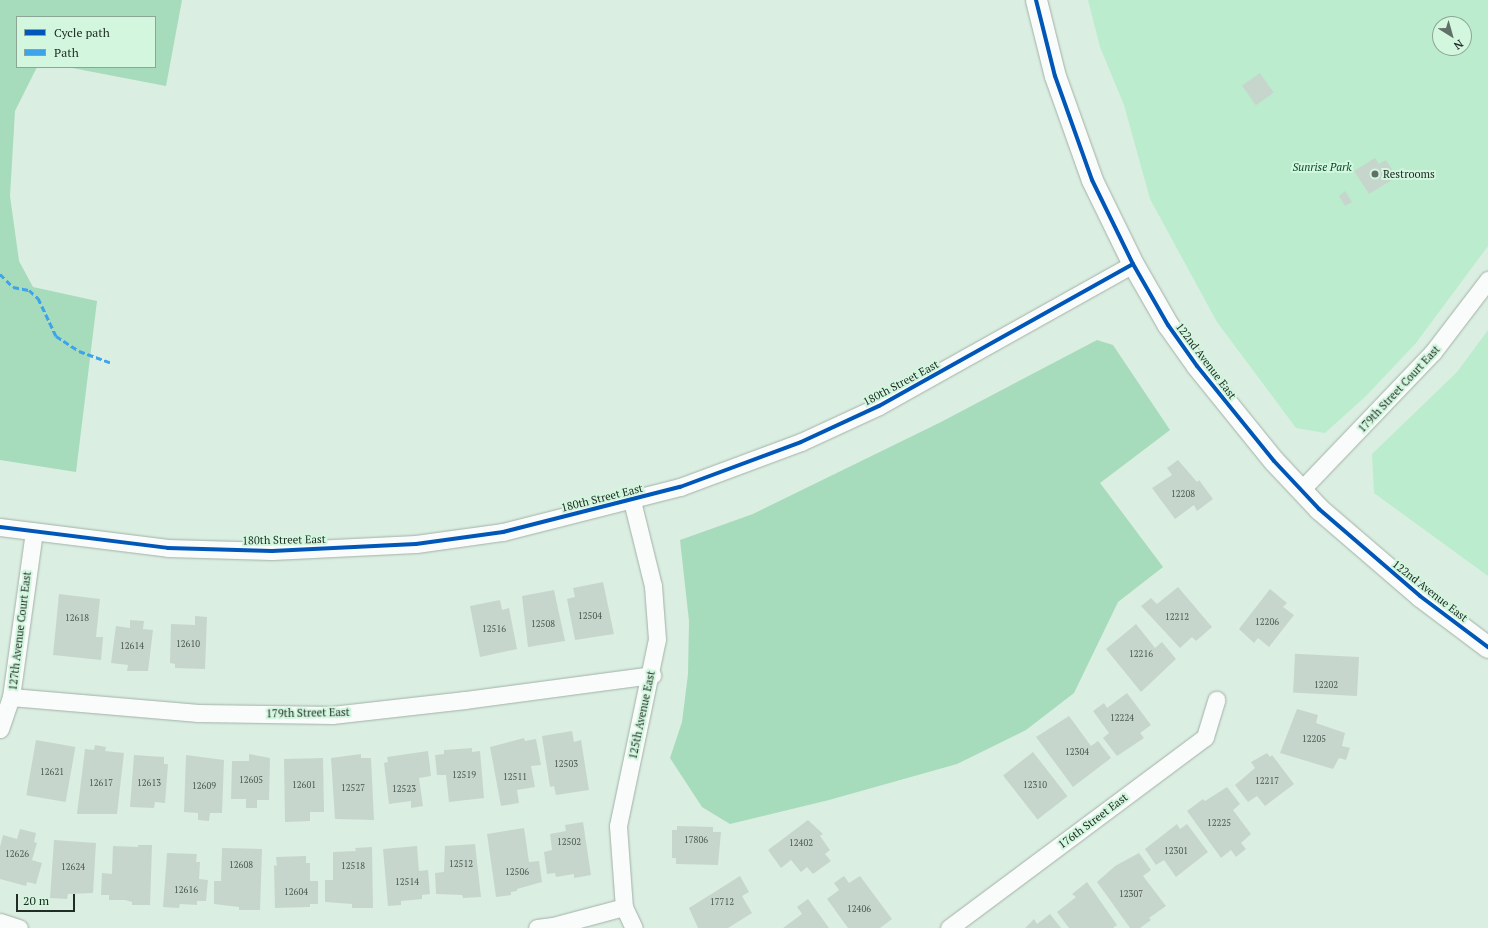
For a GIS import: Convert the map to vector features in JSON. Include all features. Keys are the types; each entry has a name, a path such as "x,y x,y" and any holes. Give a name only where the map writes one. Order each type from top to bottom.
{"street":[{"name":"122nd Avenue East","path":"1036,0 1055,76 1092,180 1133,264 1168,325 1197,366 1274,461 1302,490 1355,542 1420,596 1488,647"},
{"name":"180th Street East","path":"0,527 168,548 272,551 416,544 503,532 632,501 714,476 801,442 879,406 1133,264"},
{"name":"179th Street Court East","path":"1302,490 1433,352 1488,280"},
{"name":"125th Avenue East","path":"632,501 653,586 657,639 652,675 618,826 624,907 634,928"},
{"name":"127th Avenue Court East","path":"0,729 12,697 34,532"},
{"name":"179th Street East","path":"12,697 198,713 332,715 465,700 652,675"},
{"name":"176th Street East","path":"949,928 1206,738 1216,700"},
{"path":"537,928 554,926 624,907"},
{"path":"0,922 19,928"}],"green space":[{"path":"0,0 182,0 166,86 72,68 156,68 156,16 16,16 16,68 36,68 15,111 10,196 19,261 33,287 97,301 76,472 0,460"},
{"name":"Sunrise Park","path":"1088,0 1488,0 1488,246 1416,343 1366,396 1325,433 1296,428 1217,322 1150,199 1124,105 1100,47"},
{"path":"1488,330 1488,576 1374,493 1372,454 1457,372"},
{"path":"1097,340 1113,345 1170,430 1100,483 1163,567 1118,602 1074,693 1026,730 957,764 829,800 730,824 702,807 670,758 682,722 688,674 689,621 680,540 753,514 939,423"}],"building":[{"path":"1260,73 1274,93 1256,105 1242,86"},
{"name":"Restrooms","path":"1375,158 1379,164 1386,160 1397,177 1369,194 1354,171"},
{"path":"1345,191 1352,202 1345,206 1339,196"},
{"path":"1178,460 1197,482 1199,480 1213,499 1197,511 1194,505 1175,519 1152,488 1172,475 1167,468"},
{"path":"603,582 614,634 575,640 567,599 575,597 573,588"},
{"path":"1178,587 1212,627 1196,641 1192,637 1180,648 1141,606 1151,598 1157,604"},
{"path":"1270,589 1287,603 1283,607 1294,615 1269,647 1258,638 1254,643 1239,629"},
{"path":"554,590 565,641 528,647 522,596"},
{"path":"59,594 100,599 96,637 103,637 101,660 53,655"},
{"path":"500,600 502,610 509,608 517,649 480,657 470,606"},
{"path":"195,616 207,617 205,669 175,668 175,664 170,663 171,624 195,625"},
{"path":"130,620 144,621 143,629 153,630 148,671 127,671 128,665 111,663 116,626 130,628"},
{"path":"1136,624 1155,648 1162,642 1176,659 1141,692 1106,649"},
{"path":"1295,654 1359,657 1357,696 1293,693"},
{"path":"1127,693 1151,725 1140,733 1144,738 1117,756 1103,738 1109,733 1093,711 1104,703 1107,708"},
{"path":"1297,709 1318,715 1316,723 1345,733 1342,746 1350,748 1346,760 1339,758 1333,769 1280,753"},
{"path":"1069,716 1091,746 1098,741 1111,758 1073,787 1036,737"},
{"path":"572,731 574,742 581,740 589,790 556,795 554,786 550,787 542,736"},
{"path":"524,738 525,741 536,739 541,765 531,766 535,787 517,790 519,803 501,806 490,747"},
{"path":"36,740 75,747 66,802 26,795"},
{"path":"95,745 106,747 105,751 124,753 117,814 77,814 85,749 94,750"},
{"path":"472,748 472,752 480,751 484,798 449,802 446,775 437,775 435,755 444,754 444,750"},
{"path":"428,751 431,776 419,778 423,806 411,808 411,801 389,804 384,763 388,762 387,757"},
{"path":"1033,752 1067,796 1038,820 1003,775"},
{"path":"1267,753 1270,757 1272,755 1294,784 1265,806 1257,796 1248,802 1235,785 1255,768 1251,762"},
{"path":"249,754 270,758 269,800 257,800 257,808 246,808 246,799 231,799 232,761 249,761"},
{"path":"361,754 361,758 371,758 374,820 335,819 331,758"},
{"path":"134,755 164,757 164,764 168,764 165,803 155,802 154,808 130,807"},
{"path":"186,755 224,760 222,813 210,813 209,821 198,820 198,813 184,812"},
{"path":"323,758 324,812 310,812 310,821 285,822 284,759"},
{"path":"1227,787 1240,804 1233,810 1251,834 1241,843 1246,849 1236,857 1231,850 1221,858 1187,811 1203,799 1205,801"},
{"path":"808,820 823,834 820,836 830,850 825,854 831,861 813,874 807,867 801,872 791,860 781,868 768,850"},
{"path":"583,822 591,875 574,878 574,874 556,877 555,873 547,874 544,852 552,850 550,834 566,831 565,825"},
{"path":"1177,824 1180,829 1187,824 1208,852 1176,877 1164,860 1156,865 1145,849"},
{"path":"677,826 713,827 713,832 721,832 718,865 676,864 676,858 672,858 672,830 677,830"},
{"path":"524,828 529,862 539,861 542,882 517,889 517,891 511,892 511,895 496,897 487,834"},
{"path":"20,829 36,833 34,842 37,843 32,860 42,863 36,884 27,882 26,886 0,879 0,847 3,835 17,839"},
{"path":"54,840 96,843 93,893 68,894 67,899 50,898"},
{"path":"475,844 481,897 463,898 462,895 436,894 435,873 444,872 445,846"},
{"path":"138,845 152,845 150,905 132,905 132,902 125,900 109,900 109,895 101,895 102,873 112,874 113,846 138,847"},
{"path":"417,846 419,871 428,870 430,894 422,895 422,899 401,901 401,905 388,906 383,849"},
{"path":"372,847 373,908 352,908 352,904 325,902 325,880 333,880 333,852 356,851 355,848"},
{"path":"222,848 262,849 260,910 239,910 239,907 214,904 214,881 221,881"},
{"path":"167,853 197,854 196,862 200,862 199,879 208,880 206,901 197,901 197,905 180,904 179,908 163,907"},
{"path":"1139,853 1151,870 1143,876 1166,906 1149,918 1151,920 1140,928 1130,928 1097,882 1115,866"},
{"path":"306,856 306,863 310,863 310,881 318,881 318,904 310,904 310,907 275,908 274,865 277,866 276,857"},
{"path":"740,876 749,892 742,896 752,913 728,928 698,928 689,908"},
{"path":"844,876 849,883 860,876 892,919 880,928 848,928 827,899 839,890 834,883"},
{"path":"1087,882 1117,925 1113,928 1069,928 1057,912 1076,897 1072,894"},
{"path":"808,899 829,928 783,928 802,914 797,907"},
{"path":"1050,914 1061,928 1025,928 1034,919 1037,924"}],"marked path":[{"path":"0,274 13,287 29,290 38,298 56,336 79,351 110,362"}],"cycle path":[{"path":"1036,0 1055,76 1092,180 1133,264 1168,325 1197,366 1274,461 1319,509 1420,596 1488,647"},
{"path":"0,527 168,548 272,551 416,544 503,532 680,487 801,442 879,406 1133,264"}],"place":[{"name":"Restrooms","path":"1375,174"}]}
